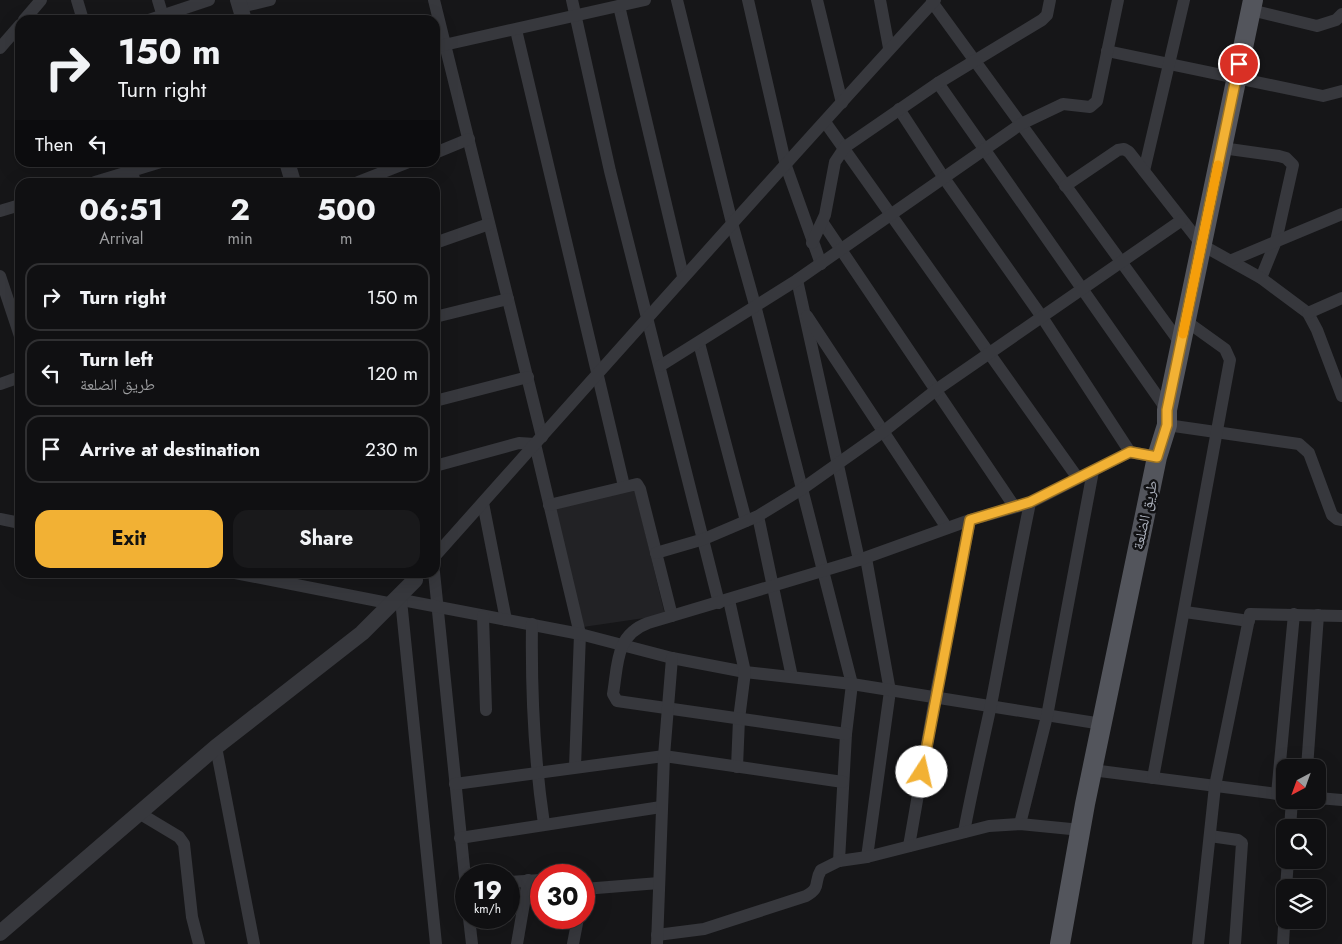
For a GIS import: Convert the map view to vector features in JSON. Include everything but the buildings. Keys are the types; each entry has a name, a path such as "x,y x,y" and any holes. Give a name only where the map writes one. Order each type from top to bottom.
{"main road":[{"name":"طريق الضلعة","path":"1060,944 1092,770 1252,5"}],"street":[{"path":"28,15 41,0"},
{"path":"77,0 82,15"},
{"path":"158,0 162,15"},
{"path":"171,15 210,0"},
{"path":"240,9 270,0"},
{"path":"434,0 436,15"},
{"path":"572,0 646,318 704,539 745,672 739,719 738,767"},
{"path":"575,767 580,634 549,505 528,377 469,139 440,46 645,0"},
{"path":"677,0 732,223 755,304 852,684 846,734 840,861"},
{"path":"748,0 786,166 821,264"},
{"path":"817,0 842,103"},
{"path":"880,0 889,48"},
{"path":"812,243 823,223 835,162 844,147 938,83 1045,18 1050,0"},
{"path":"660,366 699,343 755,304 821,264 1021,124 1063,104 1094,106 1118,0"},
{"path":"1144,171 1184,0"},
{"path":"440,550 598,375 683,276 786,166 889,48 934,1 1065,186 1181,344"},
{"path":"1252,5 1317,26 1336,20 1342,14"},
{"path":"619,6 683,276"},
{"path":"516,30 624,486"},
{"path":"0,48 15,31"},
{"path":"1107,51 1323,96 1342,91"},
{"path":"938,83 1167,418 1215,433 1299,444 1309,452 1332,515 1337,520 1342,520"},
{"path":"899,109 944,178 1042,317 1130,452"},
{"path":"825,122 1077,477"},
{"path":"440,150 469,139"},
{"path":"1222,148 1286,158 1292,164 1276,241 1261,278"},
{"path":"1065,186 1118,150 1124,149 1130,152 1202,245 1232,260 1261,278 1308,313 1317,330 1342,396"},
{"path":"110,178 146,167"},
{"path":"368,178 396,167"},
{"path":"0,211 15,206"},
{"path":"1232,260 1342,214"},
{"path":"656,553 704,539 758,516 802,489 884,431 936,390 1082,291 1182,220"},
{"path":"823,223 1014,506"},
{"path":"440,241 489,224"},
{"path":"0,276 14,297"},
{"path":"797,280 837,465 863,559 890,690 867,857"},
{"path":"1308,313 1342,298"},
{"path":"440,316 508,299"},
{"path":"802,309 948,528"},
{"path":"1153,778 1215,433 1230,360 1225,349 1186,321"},
{"path":"699,343 746,521"},
{"path":"440,400 528,377"},
{"path":"0,384 15,379"},
{"path":"440,465 519,443 539,441"},
{"path":"846,734 624,703 615,698 613,694 621,644 638,627 863,559 970,520 1030,502 1130,452 1157,457"},
{"path":"1020,824 1047,716 1093,471"},
{"path":"549,505 637,484 640,489 672,616"},
{"path":"964,832 976,765 990,706 1008,603 1030,502"},
{"path":"483,503 506,620"},
{"path":"758,516 792,677"},
{"path":"0,519 15,522"},
{"path":"909,846 935,698 970,520"},
{"path":"265,578 397,601 438,606 532,624 580,634 672,658 745,672 852,684 1102,724"},
{"path":"0,933 255,714 354,639 397,601 414,578"},
{"path":"435,578 463,864"},
{"path":"397,601 436,944"},
{"path":"1184,612 1249,621"},
{"path":"1198,944 1215,786 1252,613 1342,616"},
{"path":"1284,759 1294,614"},
{"path":"1308,759 1318,615"},
{"path":"483,616 486,710"},
{"path":"532,624 532,688 536,772 544,824"},
{"path":"672,658 661,807 657,939 704,929 806,896 818,887 821,870 840,861 867,857 989,826 1020,824 1081,830"},
{"path":"216,747 254,944"},
{"path":"455,784 664,756 843,782"},
{"path":"1092,770 1276,793"},
{"path":"1326,799 1342,800"},
{"path":"460,838 661,807"},
{"path":"140,813 182,841 192,917 199,944"},
{"path":"1210,836 1238,840 1243,846 1235,944"},
{"path":"595,888 659,883"},
{"path":"517,944 530,898"},
{"path":"470,929 472,944"},
{"path":"573,944 576,929"},
{"path":"1283,944 1284,929"}],"shaded area":[{"path":"635,490 665,615 583,627 555,507"}],"slow traffic":[{"path":"1183,334 1218,165"}],"route":[{"path":"922,772 970,520 1030,502 1130,452 1157,457 1167,425 1167,410 1239,64"}]}
